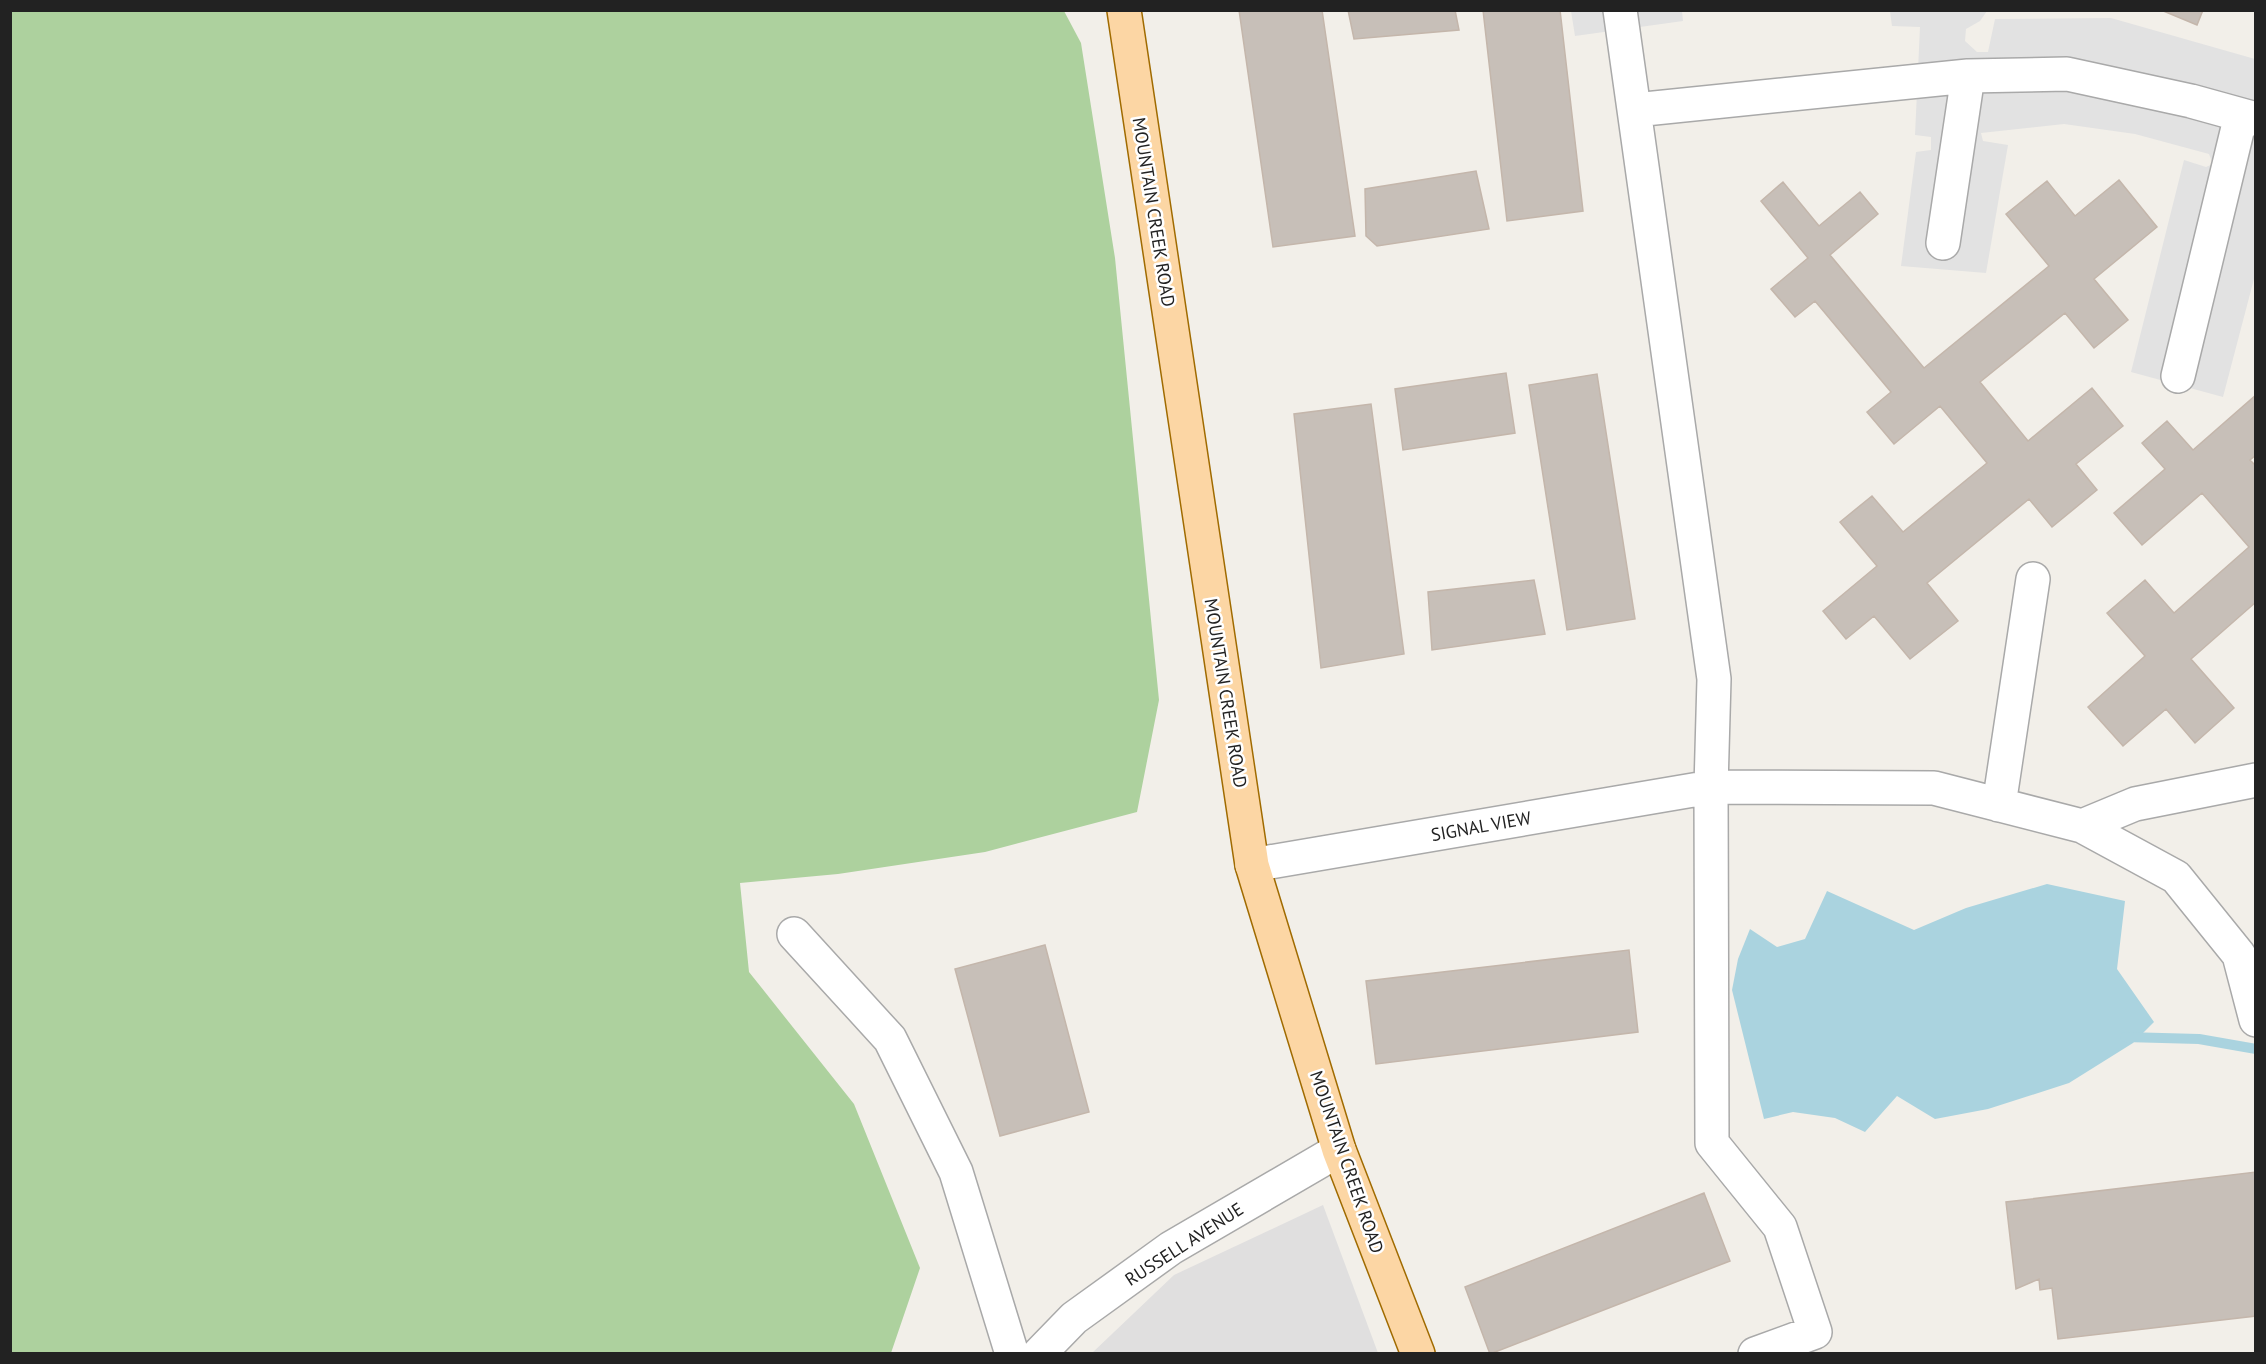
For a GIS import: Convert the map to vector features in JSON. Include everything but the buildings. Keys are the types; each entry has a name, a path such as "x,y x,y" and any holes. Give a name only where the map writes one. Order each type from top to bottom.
{"main road":[{"name":"MOUNTAIN CREEK ROAD","path":"1124,10 1252,865 1339,1150 1418,1353"}],"street":[{"path":"1620,10 1714,679 1711,787 1712,1143 1780,1227 1815,1332 1755,1353"},
{"path":"1635,110 1968,76 2067,74 2191,101 2248,117 2178,376"},
{"path":"1943,243 1968,76"},
{"path":"1999,805 2033,579"},
{"path":"2082,826 2135,804 2256,780"},
{"name":"SIGNAL VIEW","path":"1252,865 1711,787 1934,788 2082,826 2176,877 2247,944"},
{"path":"794,934 890,1039 956,1172 1012,1353"},
{"path":"2247,944 2256,1020"},
{"name":"RUSSELL AVENUE","path":"1039,1353 1074,1318 1171,1248 1339,1150"}],"shaded area":[{"path":"1571,11 1682,11 1683,21 1575,36"},
{"path":"1890,11 1987,11 1980,21 1966,29 1965,41 1977,52 1988,52 1995,19 2111,18 2255,59 2255,275 2223,397 2131,372 2184,160 2206,167 2213,164 2209,154 2135,134 2064,124 1981,133 1983,141 2008,145 1986,273 1901,266 1916,152 1931,150 1931,137 1915,135 1920,27 1892,26"},
{"path":"1323,1205 1378,1353 1092,1353 1174,1275"}],"green space":[{"path":"10,11 1064,11 1081,43 1115,258 1159,700 1137,812 985,852 838,874 740,883 749,972 854,1104 920,1268 891,1353 11,1353"}],"water":[{"path":"2047,884 2125,901 2117,969 2154,1022 2133,1043 2069,1083 1988,1109 1935,1119 1897,1096 1865,1132 1835,1118 1793,1112 1764,1119 1732,990 1738,959 1750,929 1777,947 1805,939 1827,891 1914,930 1966,908"}],"waterway":[{"path":"2125,1037 2199,1039 2256,1049"}]}
